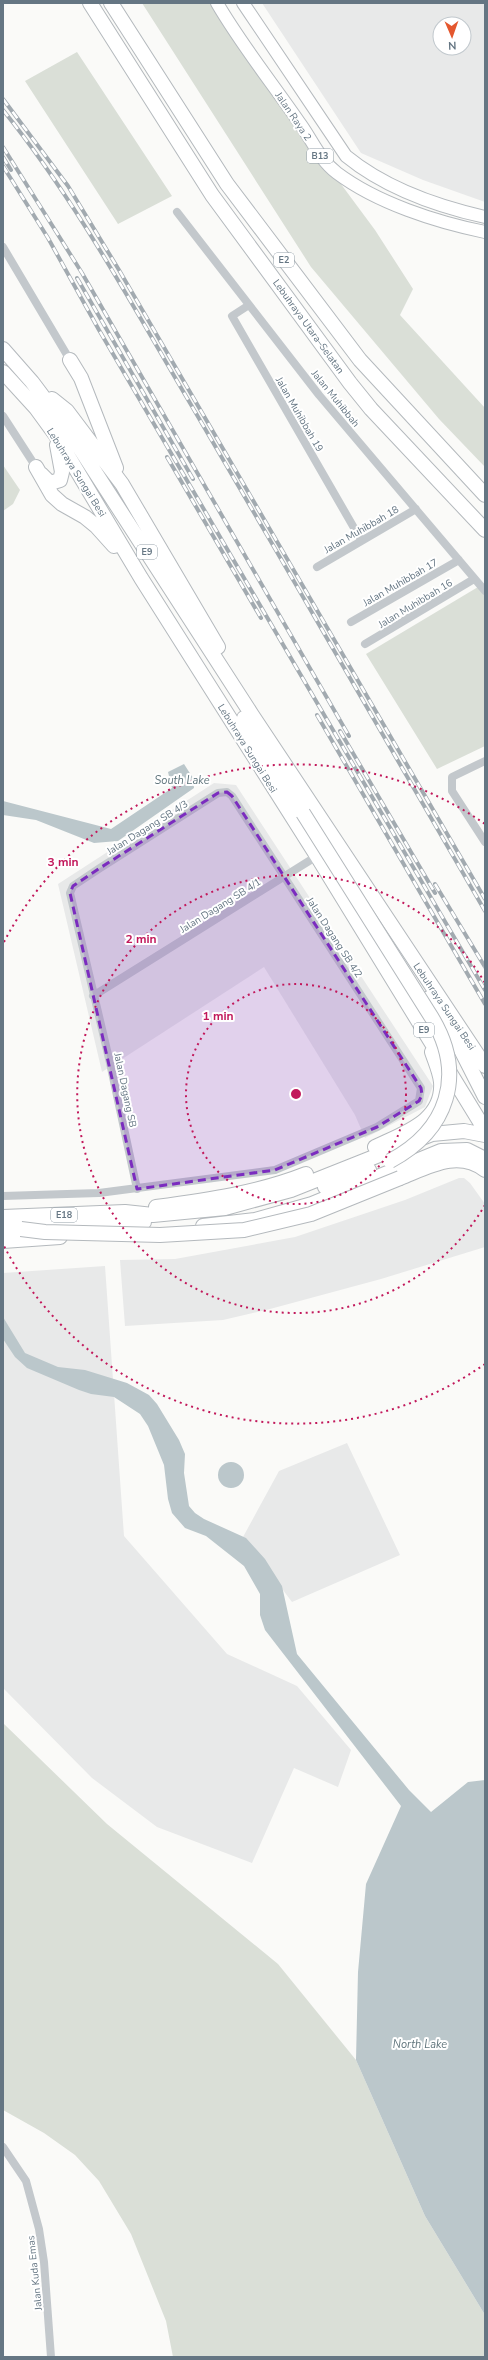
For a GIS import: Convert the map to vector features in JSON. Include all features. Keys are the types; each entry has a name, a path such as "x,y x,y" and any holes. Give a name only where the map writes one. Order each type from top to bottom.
{"highway":[{"name":"Lebuhraya Utara–Selatan","path":"90,3 212,195 350,383 371,409 485,530"},
{"name":"Lebuhraya Utara–Selatan","path":"111,3 236,197 360,360 485,496"},
{"name":"Lebuhraya Sungai Besi","path":"3,349 32,382 68,430 252,715 273,744 407,951 485,1066"},
{"path":"32,382 67,411 77,417 87,414 89,405 70,360"},
{"path":"70,360 81,378 122,484"},
{"name":"Lebuhraya Sungai Besi","path":"3,372 31,403 55,434 137,571 317,856 485,1130"},
{"path":"67,411 122,484 246,693 252,715"},
{"path":"36,467 50,483 60,480 62,472 55,434"},
{"path":"36,467 52,495 96,526 137,571"},
{"path":"3,1230 46,1226 190,1220 253,1210 302,1196 390,1161 414,1146 430,1131 445,1104 449,1086 448,1057 442,1038 229,694 226,674"},
{"path":"407,951 415,976 455,1038 485,1097"},
{"path":"125,1212 213,1199 275,1185 372,1148 419,1126 433,1112 441,1087 441,1080 424,1030"},
{"path":"125,1212 153,1215 208,1210 245,1204 291,1190 432,1134 464,1131 485,1135"},
{"path":"3,1241 210,1226 255,1220 312,1204 441,1151 467,1150 485,1159"},
{"path":"21,1229 45,1232 160,1235 244,1230 311,1214 447,1160 466,1160 485,1170"},
{"name":"E18","path":"3,1217 125,1212"}],"main road":[{"name":"Jalan Raya 2","path":"217,3 230,25 302,126 319,155 336,172 385,202 460,227 485,232"},
{"name":"Jalan Raya 2","path":"243,3 346,156 366,173 388,184 432,202 485,217"}],"street":[{"name":"Jalan Muhibbah","path":"177,212 319,395 485,591"},
{"path":"3,247 70,360"},
{"name":"Jalan Muhibbah 19","path":"249,305 232,316 361,540"},
{"path":"3,416 36,467"},
{"name":"Jalan Muhibbah 18","path":"317,567 416,509"},
{"name":"Jalan Muhibbah 17","path":"350,622 459,560"},
{"name":"Jalan Muhibbah 16","path":"365,644 474,579"},
{"path":"484,839 452,791 452,777 485,761"},
{"name":"Jalan Dagang SB 4/2","path":"137,1189 275,1170 378,1127 419,1101 422,1095 421,1088 285,876 232,796 227,792"},
{"name":"Jalan Dagang SB 4/3","path":"93,996 70,893 73,886 218,793 227,792"},
{"name":"Jalan Dagang SB 4/1","path":"93,996 317,856"},
{"name":"Jalan Dagang SB","path":"93,996 110,1063 137,1189"},
{"path":"3,1196 99,1193 137,1189"},
{"name":"Jalan Kuda Emas","path":"3,2147 26,2181 39,2229 44,2262 51,2357"}],"highlighted area":[{"path":"227,792 232,796 421,1088 422,1095 419,1101 377,1127 275,1170 137,1189 70,893 73,886 100,868 218,793"}],"shaded area":[{"path":"142,3 213,3 243,52 375,230 413,289 400,315 485,408 485,467 439,419 311,267"},
{"path":"262,3 485,3 485,202 423,180 361,153"},
{"path":"77,52 172,196 118,224 25,81"},
{"path":"3,465 20,490 13,504 3,511"},
{"path":"478,587 485,596 485,746 437,769 366,654"},
{"path":"214,783 236,785 433,1086 425,1107 365,1138 355,1115 264,967 102,1072 58,884"},
{"path":"459,1178 464,1178 470,1183 485,1204 485,1247 381,1279 223,1320 125,1326 120,1260 175,1259 295,1237 405,1200"},
{"path":"105,1266 124,1536 227,1654 297,1686 351,1750 338,1787 294,1768 252,1863 157,1827 92,1778 3,1688 3,1273"},
{"path":"347,1443 400,1555 292,1602 243,1537 279,1471"},
{"path":"3,1723 107,1824 278,1964 356,2060 425,2216 485,2315 485,2357 173,2357 166,2321 131,2234 99,2181 75,2155 44,2133 3,2110"}],"water":[{"name":"South Lake","path":"184,764 193,778 194,788 118,841 94,843 36,820 3,815 3,801 111,829 172,788 168,772"},
{"name":"North Lake","path":"3,1317 25,1353 58,1367 85,1370 127,1383 149,1395 157,1404 179,1440 185,1454 184,1473 189,1506 195,1513 204,1519 246,1538 265,1559 282,1586 297,1654 409,1790 431,1812 468,1782 485,1780 485,2315 425,2216 356,2060 358,1972 366,1884 401,1806 265,1630 260,1615 260,1594 244,1566 206,1536 185,1528 172,1513 168,1499 164,1465 148,1426 140,1414 114,1397 91,1394 79,1390 27,1368 15,1357 3,1339"},
{"path":"231,1462 240,1466 244,1475 240,1484 231,1488 222,1484 218,1475 222,1466"}],"railway":[{"path":"3,99 68,186 119,270 485,899"},
{"path":"3,110 55,180 102,253 485,911"},
{"path":"3,147 82,273 349,736"},
{"path":"3,157 11,170"},
{"path":"3,166 48,238 99,330 485,990"},
{"path":"77,278 193,479"},
{"path":"167,457 261,618"},
{"path":"317,715 485,1004"},
{"path":"340,731 435,893"},
{"path":"435,884 485,967"}]}
